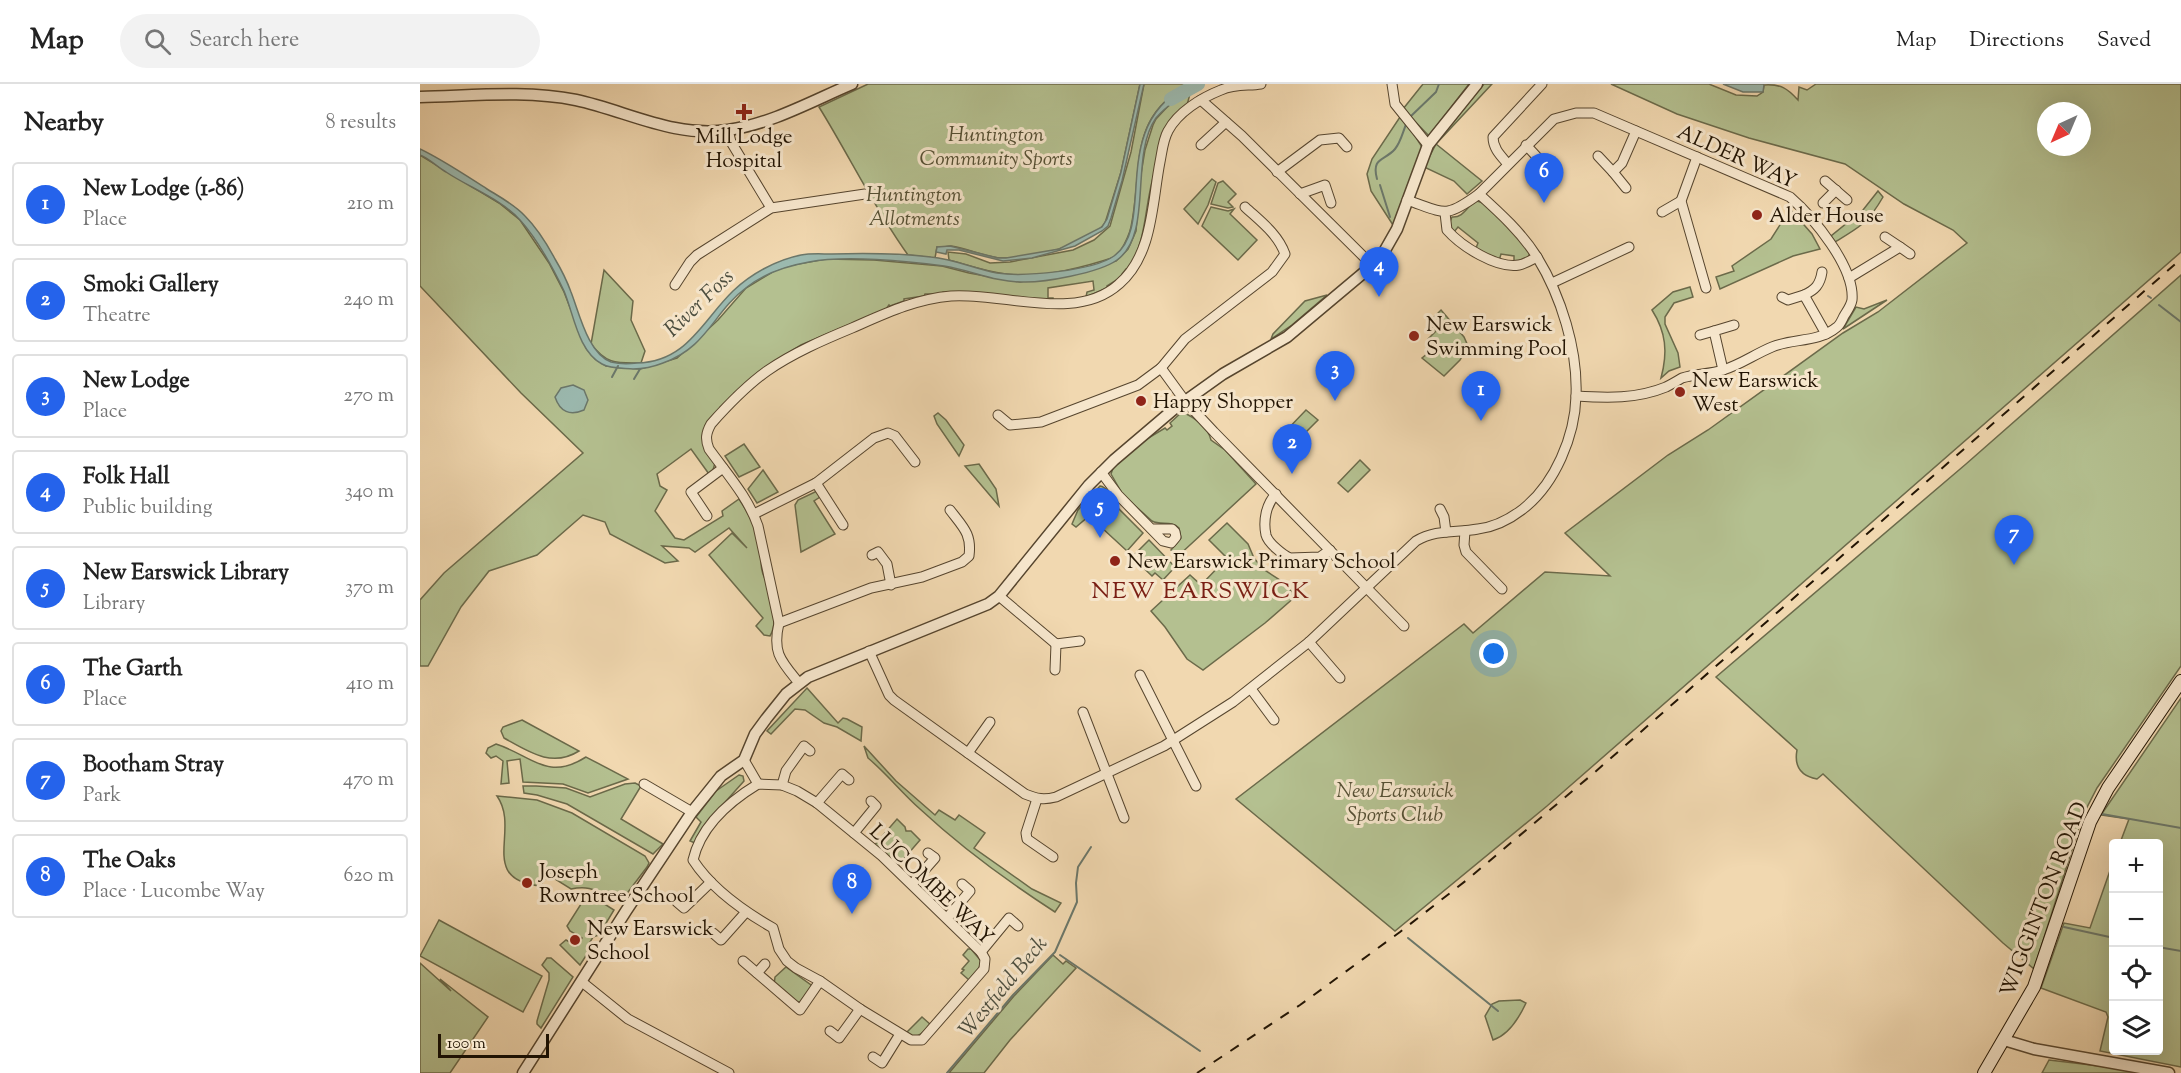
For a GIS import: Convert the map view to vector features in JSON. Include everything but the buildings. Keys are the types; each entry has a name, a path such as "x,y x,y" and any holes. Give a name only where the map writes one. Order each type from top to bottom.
{"main road":[{"name":"WIGGINTON ROAD","path":"1984,1073 2034,987 2075,864 2108,788 2181,681"}],"street":[{"path":"420,98 512,95 559,98 599,106 675,128 693,131 728,130 774,118 852,84"},
{"path":"799,683 782,663 777,652 776,638 779,623 754,514 706,442 711,424 767,371 814,344 905,304 951,296 1073,303 1098,297 1119,285 1132,271 1145,240 1166,135 1179,117 1201,100 1221,90 1242,84 1261,84"},
{"path":"1392,84 1395,104 1428,145"},
{"path":"523,1073 692,812 722,776 744,760 755,734 786,694 799,683 869,651 988,604 999,596 1101,472 1185,401 1223,374 1287,337 1373,266 1387,249 1428,145 1477,84"},
{"path":"1507,164 1496,150 1493,137 1542,84"},
{"path":"1201,100 1373,266"},
{"name":"ALDER WAY","path":"1445,213 1455,210 1479,194 1526,145 1554,120 1576,112 1594,113 1790,197 1810,215 1832,247 1849,278 1852,299 1839,326 1826,334"},
{"path":"1202,140 1226,122"},
{"path":"728,130 731,142 771,208"},
{"path":"1613,172 1622,163 1636,131"},
{"path":"1278,172 1320,140 1339,138 1347,147"},
{"path":"1526,145 1538,158"},
{"path":"1598,156 1626,188"},
{"path":"1697,157 1682,194 1682,201 1706,288"},
{"path":"1825,181 1847,200"},
{"path":"1300,194 1325,185 1331,203"},
{"path":"1810,215 1836,190"},
{"path":"675,285 697,255 771,208 864,194"},
{"path":"869,651 889,695 894,700 1026,794 1037,799 1056,797 1173,741 1251,689 1309,642 1416,541 1430,533 1465,531 1493,526 1525,508 1552,476 1566,444 1576,396 1571,348 1563,312 1552,284 1537,257 1515,229 1479,194"},
{"path":"1407,201 1445,213 1447,230 1476,253 1502,265 1519,266 1537,257"},
{"path":"1662,212 1682,201"},
{"path":"999,415 1010,425 1041,422 1138,385 1161,368 1185,339 1272,272 1285,254 1274,234 1245,207"},
{"path":"1885,237 1910,254"},
{"path":"1552,284 1629,247"},
{"path":"1849,278 1900,247"},
{"path":"1782,297 1788,300 1804,296 1815,290 1821,281 1822,272"},
{"path":"1576,396 1625,397 1665,387 1684,378 1723,370 1772,347 1826,334 1804,296"},
{"path":"1700,334 1734,325"},
{"path":"1714,331 1723,370"},
{"path":"1161,368 1185,401 1404,626"},
{"path":"754,514 816,483 874,438 888,433 895,436 909,460"},
{"path":"707,516 691,492 723,468"},
{"path":"1101,472 1118,495 1153,529"},
{"path":"816,483 843,525"},
{"path":"1276,494 1267,506 1266,535 1269,540 1290,558 1320,557 1330,550"},
{"path":"1440,509 1444,517 1446,532"},
{"path":"779,623 871,588 931,574 962,562 969,556 971,542 952,512 945,521"},
{"path":"1465,531 1466,552 1502,589"},
{"path":"872,555 878,552 887,564 891,585"},
{"path":"999,596 1056,644 1080,641"},
{"path":"1309,642 1340,678"},
{"path":"1055,670 1056,644"},
{"path":"1140,675 1196,786"},
{"path":"1251,689 1274,720"},
{"path":"1083,712 1124,818"},
{"path":"968,753 990,722"},
{"path":"782,785 786,771 804,746"},
{"path":"744,760 758,784"},
{"path":"816,803 842,774"},
{"path":"644,784 692,812"},
{"name":"LUCOMBE WAY","path":"758,784 782,785 797,790 854,833 947,918 986,959 984,969 922,1040 910,1040 787,961 779,949 773,928 746,912 711,882 693,860 695,852 719,813 737,797 758,784"},
{"path":"1037,799 1026,832 1027,839 1053,857"},
{"path":"854,833 876,806"},
{"path":"912,885 935,858"},
{"path":"684,908 711,882"},
{"path":"947,918 974,894 962,884"},
{"path":"721,940 746,912"},
{"path":"981,952 1005,915 1018,926"},
{"path":"713,933 729,947"},
{"path":"743,961 803,1013 820,981"},
{"path":"757,974 765,964"},
{"path":"582,982 628,1019 729,1073"},
{"path":"839,1038 860,1009"},
{"path":"830,1031 848,1044"},
{"path":"873,1057 886,1065 900,1034"},
{"path":"2004,1040 2044,1051 2169,1073"}],"green space":[{"path":"868,84 1140,84 1121,172 1105,223 1086,238 1058,250 1027,256 1001,258 951,246 937,247 935,258 908,255 884,219 819,107"},
{"path":"1144,84 1183,84 1185,87 1167,100 1154,115 1146,131 1138,167 1131,227 1118,256 1068,270 1029,275 1000,273 949,260 948,252 966,254 990,263 1010,262 1073,250 1094,240 1110,226 1131,152"},
{"path":"1423,84 1469,84 1429,136 1403,109"},
{"path":"1484,84 1492,84 1436,144 1434,142"},
{"name":"New Earswick Sports Club","path":"1611,84 1709,84 1736,95 1757,96 1763,92 1764,85 1775,85 1787,90 1798,100 1799,87 1807,90 1816,84 2181,84 2181,252 1547,806 1395,931 1236,799 1464,624 1473,633 1545,572 1610,576 1565,533 1668,455 1708,430 1843,333 1878,312 1967,243 1953,230 1904,204 1845,164 1749,138 1677,114"},
{"path":"1188,91 1190,94 1187,105 1181,111 1158,163 1139,246 1128,269 1122,274 1123,276 1107,288 1086,297 1087,292 1094,290 1093,281 1048,288 1048,298 1053,298 1053,300 943,292 904,299 904,301 889,305 886,309 801,345 775,361 734,393 705,426 715,463 709,474 691,449 657,474 660,486 667,490 655,511 675,538 684,540 723,516 722,511 739,499 759,538 762,572 768,583 774,610 774,624 770,636 764,635 756,626 763,618 709,555 732,533 747,548 729,528 695,552 689,548 662,546 678,561 665,563 610,534 605,522 583,515 537,555 489,571 461,607 428,666 420,666 420,600 444,573 583,453 521,393 420,286 420,155 499,203 520,220 549,263 564,292 586,348 595,359 606,366 640,369 677,358 718,320 746,288 787,266 826,259 874,260 942,266 1020,282 1116,261 1128,249 1136,231 1140,180 1145,150 1153,125 1170,104"},
{"path":"1400,117 1405,120 1422,147 1393,225 1371,191 1367,174 1372,159"},
{"path":"1436,144 1482,181 1467,194 1454,181 1424,167"},
{"path":"1212,179 1216,182 1198,224 1184,209"},
{"path":"1223,181 1236,194 1228,202 1233,207 1211,204 1218,183"},
{"path":"1878,191 1883,197 1868,219 1835,242 1831,236 1863,210"},
{"path":"1475,201 1490,207 1505,222 1530,252 1528,258 1514,262 1514,256 1501,254 1499,261 1476,248 1478,243 1458,227 1454,232 1449,224 1452,217 1462,214"},
{"path":"1211,207 1228,211 1234,209 1230,214 1257,240 1238,260 1202,226"},
{"path":"1790,209 1812,234 1820,249 1793,256 1720,289 1716,277 1734,271 1732,266 1771,239"},
{"path":"604,270 633,301 631,320 645,351 641,363 613,361 602,356 591,344"},
{"path":"2181,275 2181,666 2097,788 2083,815 2034,969 2003,943 1823,774 1817,779 1803,773 1798,765 1797,750 1716,677 1966,464"},
{"path":"1690,287 1693,297 1674,303 1665,317 1665,324 1678,353 1680,367 1669,371 1661,378 1665,360 1663,334 1652,310 1673,292"},
{"path":"1327,295 1292,325 1271,339 1273,334 1305,301"},
{"path":"1887,300 1843,329 1856,307 1864,309"},
{"path":"1441,310 1464,337 1468,346 1460,360 1444,376 1422,358 1433,349 1427,343 1436,331 1428,323"},
{"path":"1306,410 1318,420 1293,445 1283,434"},
{"path":"1182,412 1200,423 1211,440 1225,450 1256,484 1177,557 1171,550 1181,538 1179,528 1173,524 1152,521 1123,495 1111,474 1113,468 1145,440 1172,426 1170,423"},
{"path":"938,413 964,445 959,456 937,424 934,416"},
{"path":"744,444 760,467 739,477 725,456"},
{"path":"1360,460 1370,470 1348,492 1338,483"},
{"path":"979,464 996,489 999,506 965,466"},
{"path":"763,470 778,492 757,503 748,489"},
{"path":"1100,486 1106,489 1109,499 1143,533 1127,551 1089,516 1076,527 1072,524 1078,510"},
{"path":"817,491 820,497 814,501 835,534 801,552 795,505 798,500"},
{"path":"1227,523 1248,544 1254,558 1263,569 1280,580 1296,596 1265,623 1203,670 1187,659 1151,611 1190,575 1201,585 1227,558 1209,540"},
{"path":"1149,540 1175,567 1163,580 1155,573 1152,576 1132,557"},
{"path":"807,688 838,723 843,718 862,727 861,741 837,727 824,723 805,710 795,709 771,734 767,731"},
{"path":"2181,698 2181,1067 2120,1055 2163,1055 2163,839 2122,839 2129,819 2101,815"},
{"path":"522,720 579,751 569,756 550,758 532,753 504,738 501,731 503,727"},
{"path":"496,744 550,767 572,764 586,757 628,779 588,793 563,784 523,782 520,759 507,761 509,783 501,784 503,761 496,756 491,758 486,753 488,748"},
{"path":"864,746 896,781 935,815 939,810 955,820 959,815 985,833 974,848 1032,889 1061,903 1055,912 985,864 952,837 913,803 868,758"},
{"path":"739,775 743,776 744,781 710,819 695,843 690,841 701,822 696,817 716,791"},
{"path":"635,783 641,786 621,819 663,844 653,854 567,804 524,793 523,786 566,788 590,797 625,784"},
{"path":"497,796 537,800 572,813 645,856 649,863 622,900 591,889 571,889 552,877 545,879 540,886 521,882 510,874 505,863 505,823 503,809"},
{"path":"897,819 906,831 911,831 920,840 895,869 872,848"},
{"path":"2109,873 2109,1053 2100,1051 2108,1017 2106,1012 2041,988 2064,923 2090,928"},
{"path":"590,897 614,910 599,935 593,937 587,947 589,951 580,965 560,945 566,940 577,946 582,938 570,931 567,926 581,904"},
{"path":"439,920 542,976 523,1012 420,956"},
{"path":"971,949 981,961 979,968 969,980 961,973 969,961 963,955"},
{"path":"1053,955 1063,964 1066,961 1076,968 1010,1040 984,1073 949,1073 1014,996"},
{"path":"547,958 551,958 573,977 541,1028 537,1021 549,980 549,973 542,965"},
{"path":"420,963 451,991 440,979 488,1017 450,1073 420,1073"},
{"path":"786,967 811,985 800,1002 774,985 775,977"},
{"path":"1520,1000 1526,1003 1517,1020 1509,1030 1493,1040 1485,1016 1492,1004 1499,1001"},
{"path":"922,1017 931,1025 919,1035 910,1035 907,1032"},
{"path":"2049,1060 2133,1070 2146,1073 2042,1073"}],"water":[{"path":"1140,84 1144,84 1122,181 1108,226 1102,231 1075,246 1032,258 1003,261 959,250 947,250 946,254 936,252 937,247 950,246 1006,258 1059,249 1102,227 1107,219 1121,172"},
{"path":"1723,84 1764,85 1763,92 1743,92"},
{"path":"1185,87 1188,91 1156,118 1148,134 1135,232 1128,248 1109,265 1070,276 1021,282 1002,280 944,266 895,261 840,259 800,264 768,274 754,282 735,297 690,348 659,364 640,369 609,367 594,358 582,342 564,291 555,273 527,228 495,200 420,155 420,149 507,201 521,212 542,236 559,267 590,342 603,358 611,362 634,363 654,361 669,356 681,348 740,285 756,273 792,257 813,254 894,254 940,258 1009,274 1075,269 1091,266 1114,256 1126,242 1132,222 1140,151 1147,127 1162,105"},
{"path":"573,385 584,390 588,400 584,410 574,413 563,409 555,397 561,388"}],"waterway":[{"name":"River Foss","path":"1171,99 1198,84"},
{"name":"Westfield Beck","path":"1410,117 1436,92 1439,84"},
{"name":"Westfield Beck","path":"1377,179 1377,163 1397,146 1407,122"},
{"name":"Westfield Beck","path":"1380,185 1390,217"},
{"path":"2159,305 2181,322"},
{"path":"612,377 618,366"},
{"path":"634,379 640,369"},
{"path":"2102,814 2181,828"},
{"name":"Westfield Beck","path":"947,1073 1013,995 1055,952 1077,902 1078,867 1091,847"},
{"path":"2064,927 2109,937"},
{"path":"1408,938 1498,1011"},
{"path":"2163,948 2181,951"},
{"path":"1060,955 1200,1051"}],"railway":[{"path":"1197,1073 1300,1005 1468,879 1595,772 2181,259"}],"place":[{"name":"Mill Lodge Hospital","path":"744,112"},
{"name":"The Garth","path":"1544,203"},
{"name":"Alder House","path":"1757,215"},
{"name":"Folk Hall","path":"1379,297"},
{"name":"New Earswick Swimming Pool","path":"1414,336"},
{"name":"New Earswick West","path":"1680,392"},
{"name":"Happy Shopper","path":"1141,401"},
{"name":"New Lodge","path":"1335,401"},
{"name":"New Lodge (1-86)","path":"1481,421"},
{"name":"Smoki Gallery","path":"1292,474"},
{"name":"New Earswick Library","path":"1100,538"},
{"name":"New Earswick Primary School","path":"1115,561"},
{"name":"Bootham Stray","path":"2014,565"},
{"name":"Joseph Rowntree School","path":"527,883"},
{"name":"The Oaks","path":"852,914"},
{"name":"New Earswick School","path":"575,940"}],"district":[{"name":"NEW EARSWICK","path":"1201,590"}],"park label":[{"name":"Huntington Community Sports","path":"996,146"},
{"name":"Huntington Allotments","path":"914,206"}]}
